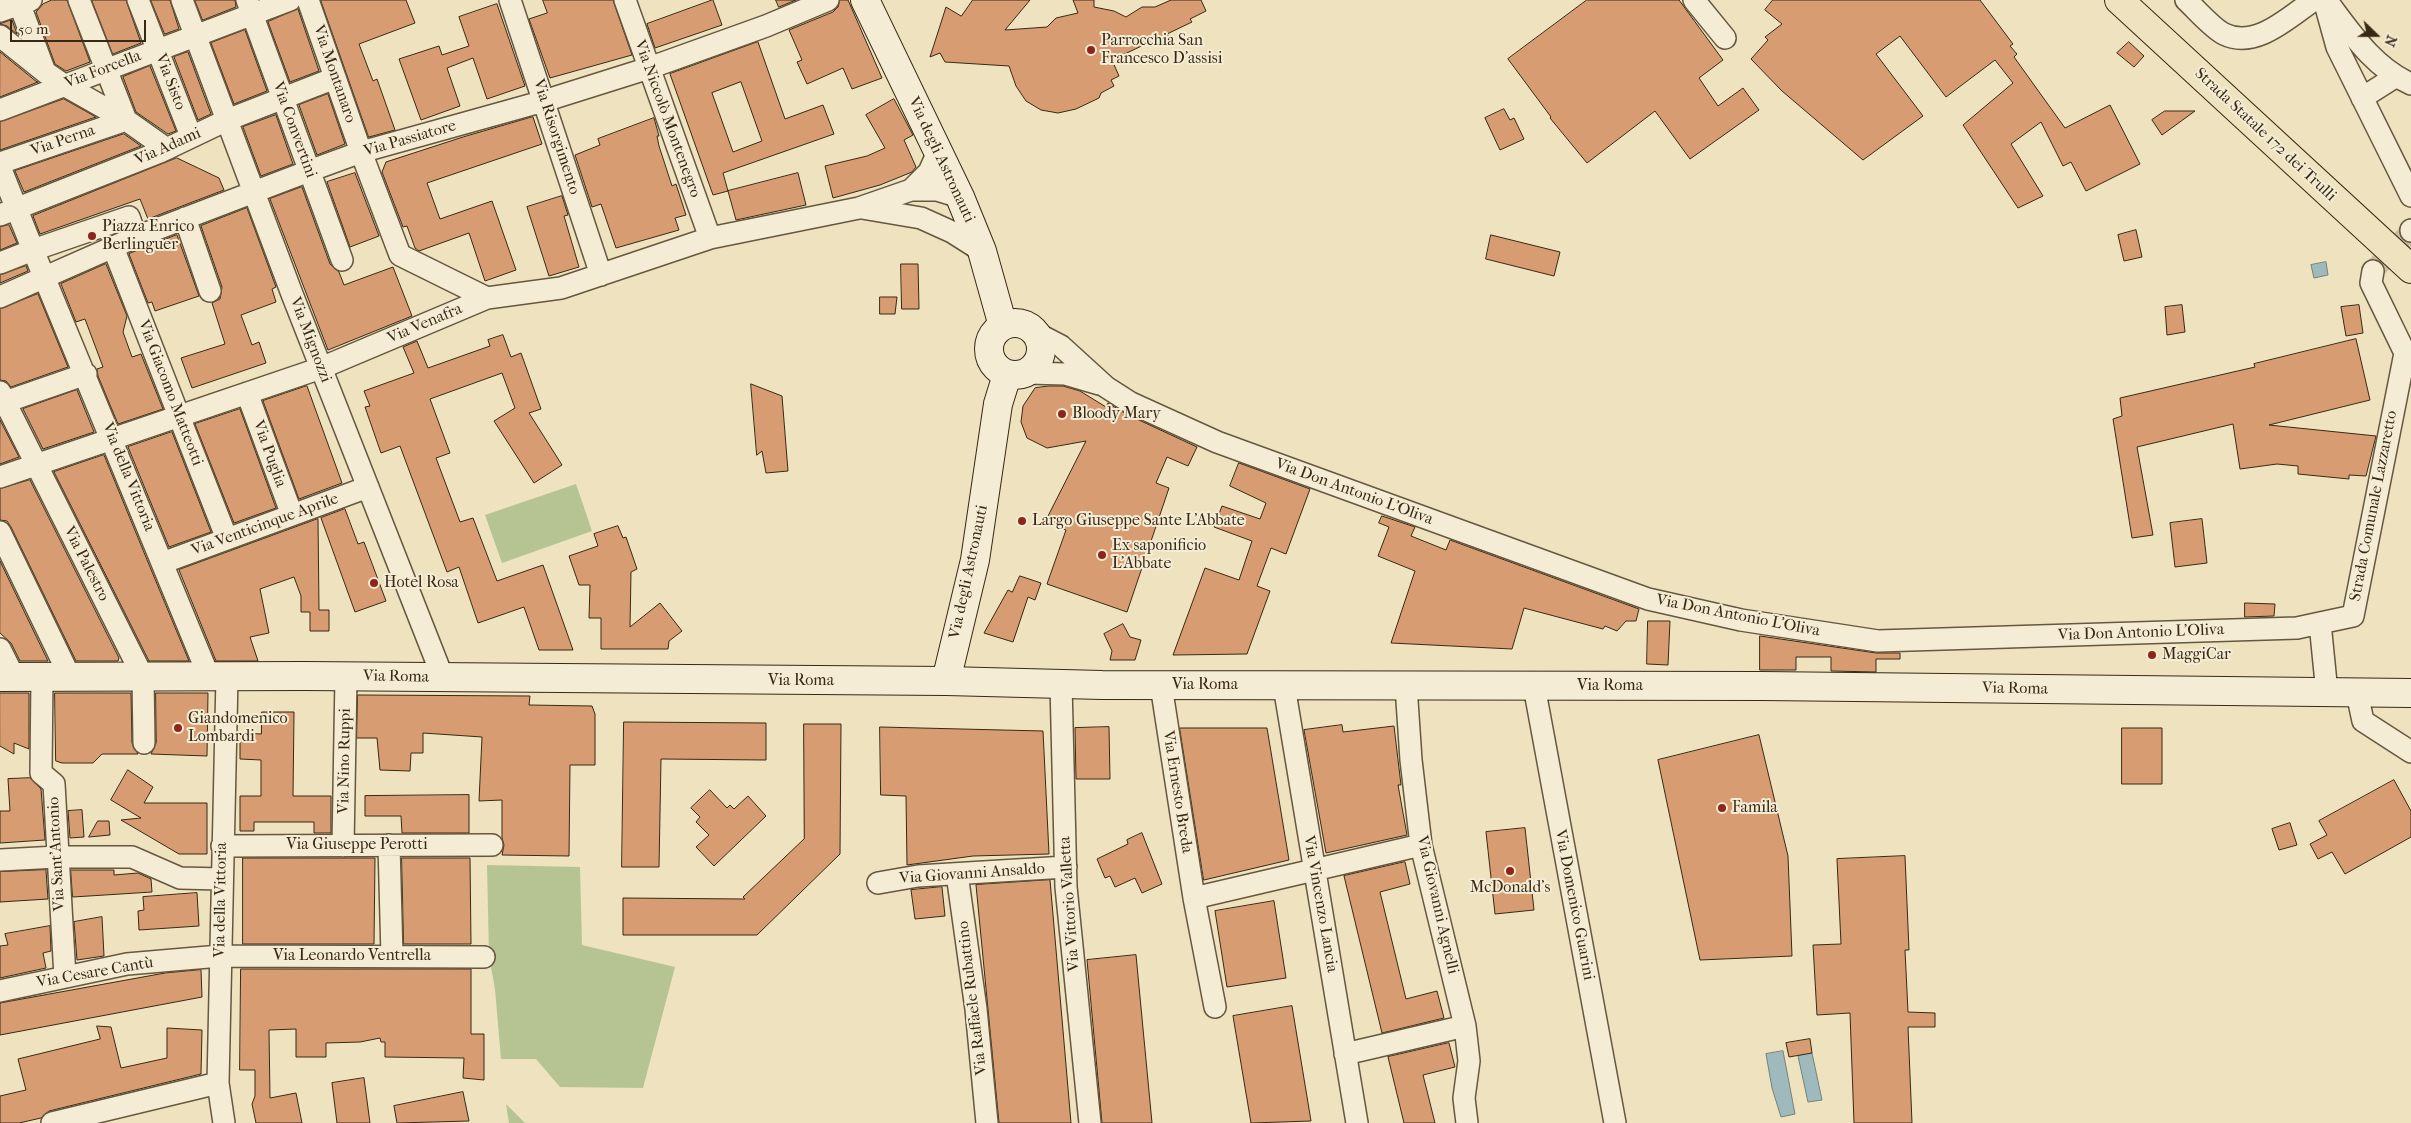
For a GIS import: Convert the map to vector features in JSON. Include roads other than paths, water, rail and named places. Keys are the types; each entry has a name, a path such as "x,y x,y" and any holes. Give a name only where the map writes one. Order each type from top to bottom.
{"main road":[{"name":"Strada Statale 172 dei Trulli","path":"2119,0 2411,269"}],"street":[{"path":"78,0 126,120"},
{"name":"Via Sisto","path":"138,0 191,136"},
{"name":"Via Mignozzi","path":"182,0 321,368 443,678"},
{"name":"Via Forcella","path":"0,110 195,36 250,7 290,0"},
{"name":"Via Montanaro","path":"308,0 361,152 400,255 487,298"},
{"name":"Via Risorgimento","path":"510,0 601,275"},
{"name":"Via Niccolò Montenegro","path":"625,0 710,238"},
{"name":"Via Passiatore","path":"0,296 46,278 136,237 361,152 544,101 649,68 766,26 828,0"},
{"name":"Via degli Astronauti","path":"865,0 960,197 982,250 1003,326"},
{"path":"1694,0 1725,38"},
{"path":"2186,0 2224,34 2245,38 2264,34 2314,0"},
{"path":"2325,0 2359,45 2403,80 2362,98"},
{"path":"2325,0 2337,47 2411,196"},
{"path":"17,4 45,72"},
{"name":"Via Convertini","path":"250,7 342,260"},
{"path":"0,36 64,85 126,120 167,149"},
{"path":"0,61 20,53"},
{"name":"Via Adami","path":"8,212 167,149 227,120 335,78"},
{"name":"Via Perna","path":"0,165 126,120"},
{"name":"Via Venafra","path":"911,190 929,172 938,152"},
{"path":"0,165 8,212 33,250 46,278"},
{"name":"Via Venafra","path":"0,477 321,368 487,298 561,288 710,238 859,208 911,190 937,190 960,197"},
{"name":"Via Venafra","path":"921,218 943,212 960,197"},
{"name":"Via Venafra","path":"859,208 921,218 952,232 982,250"},
{"path":"0,263 129,217 136,237"},
{"path":"185,218 210,291"},
{"name":"Via Giacomo Matteotti","path":"113,247 227,539"},
{"name":"Strada Comunale Lazzaretto","path":"2320,623 2353,616 2405,353 2371,283 2373,271"},
{"name":"Via della Vittoria","path":"46,278 162,562 218,677 222,846 218,1083 224,1123"},
{"path":"1018,323 1031,328 1036,333 1042,350 1040,359 1018,374 999,370 989,356 991,338 1003,326 1018,323"},
{"name":"Via Don Antonio L'Oliva","path":"1036,333 1061,346 1106,386 1131,403 1217,442 1648,599 1741,620 1878,641 2297,628 2320,623"},
{"path":"2,397 86,374"},
{"name":"Via degli Astronauti","path":"946,681 976,560 998,404 1018,374"},
{"name":"Via Don Antonio L'Oliva","path":"1018,374 1065,374 1106,386"},
{"name":"Via Puglia","path":"247,393 292,515"},
{"name":"Via Palestro","path":"2,397 143,677 144,743"},
{"name":"Via Venticinque Aprile","path":"162,562 368,487"},
{"path":"0,532 70,677"},
{"path":"2320,623 2327,693"},
{"path":"0,649 7,677"},
{"name":"Via Roma","path":"7,677 946,681 1284,686 1762,686 2411,693"},
{"name":"Via Sant'Antonio","path":"42,677 41,773 54,784 65,977"},
{"name":"Via Nino Ruppi","path":"343,846 346,677"},
{"name":"Via Vittorio Valletta","path":"1062,684 1066,867 1090,1123"},
{"name":"Via Ernesto Breda","path":"1161,685 1194,898 1215,1007"},
{"name":"Via Vincenzo Lancia","path":"1284,686 1357,1123"},
{"name":"Via Giovanni Agnelli","path":"1406,686 1410,760 1420,845 1465,1026 1469,1061 1464,1098 1467,1123"},
{"name":"Via Domenico Guarini","path":"1534,686 1615,1123"},
{"path":"2357,693 2363,721 2411,752"},
{"path":"390,845 392,956"},
{"name":"Via Giuseppe Perotti","path":"222,846 492,845"},
{"path":"1194,898 1420,845"},
{"path":"0,860 57,857 132,857 180,878 222,879"},
{"name":"Via Giovanni Ansaldo","path":"878,883 918,876 1066,867"},
{"name":"Via Raffaele Rubattino","path":"958,874 976,1009 987,1123"},
{"name":"Via Leonardo Ventrella","path":"220,956 484,957"},
{"name":"Via Cesare Cantù","path":"0,991 127,964 220,956"},
{"path":"1345,1054 1465,1026"},
{"path":"52,1123 218,1083"}],"water":[{"path":"2326,262 2328,275 2314,278 2311,265"},
{"path":"1783,1051 1795,1114 1781,1117 1772,1088 1766,1054"},
{"path":"1812,1053 1822,1100 1808,1102 1798,1056"}],"tunnel":[{"path":"2373,271 2411,231"}],"place":[{"name":"Parrocchia San Francesco D'assisi","path":"1091,50"},
{"name":"Piazza Enrico Berlinguer","path":"92,236"},
{"name":"Bloody Mary","path":"1062,414"},
{"name":"Largo Giuseppe Sante L'Abbate","path":"1022,521"},
{"name":"Ex saponificio L'Abbate","path":"1102,555"},
{"name":"Hotel Rosa","path":"374,583"},
{"name":"MaggiCar","path":"2152,655"},
{"name":"Giandomenico Lombardi","path":"178,728"},
{"name":"Famila","path":"1722,808"},
{"name":"McDonald's","path":"1510,871"}]}
